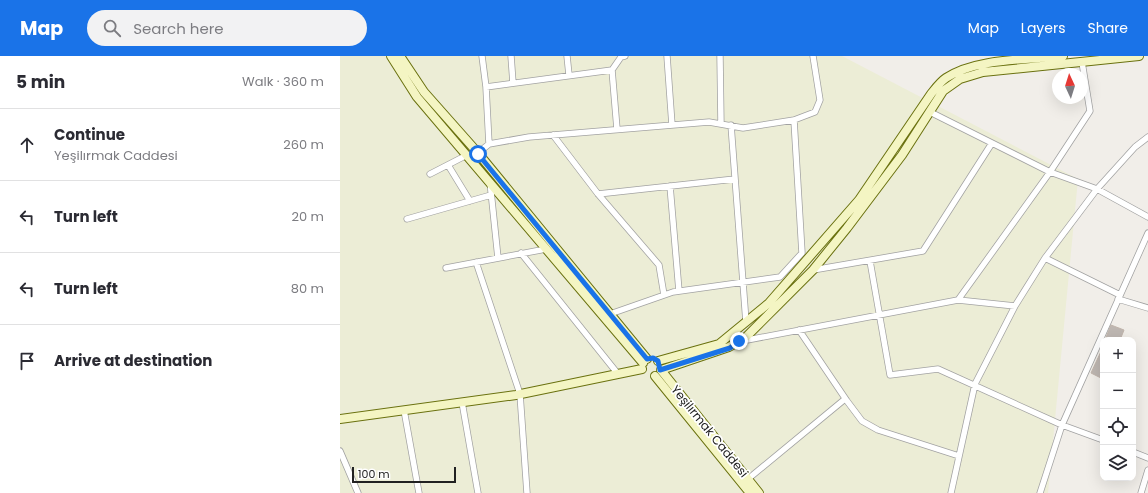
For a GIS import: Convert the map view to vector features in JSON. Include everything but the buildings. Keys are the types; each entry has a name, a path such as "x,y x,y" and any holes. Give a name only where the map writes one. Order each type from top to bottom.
{"main road":[{"path":"391,56 417,97 644,364"},
{"path":"400,56 424,92 478,154 610,314 644,364 648,376 654,376 660,370 730,348 739,341 813,270 902,155 943,91 960,79 983,72 1139,56"},
{"path":"340,419 520,394 618,374 644,364 653,358 658,361 719,344 770,303 859,200 931,94 944,79 958,72 983,64 1010,59 1063,56"},
{"path":"658,361 660,370"},
{"name":"Yeşilırmak Caddesi","path":"660,370 759,493"},
{"name":"Yeşilırmak Caddesi","path":"654,376 750,493"}],"street":[{"path":"482,56 486,87 489,144"},
{"path":"511,56 513,83"},
{"path":"567,56 569,75"},
{"path":"617,129 612,70 621,57 625,56"},
{"path":"667,56 672,125"},
{"path":"720,56 721,124"},
{"path":"478,154 489,144 553,135 709,122 743,128 794,120 815,112 820,100 813,56"},
{"path":"958,300 1050,172 1090,111 1082,62"},
{"path":"486,87 612,70"},
{"path":"930,112 1050,172 1097,189 1147,216"},
{"path":"610,314 679,291 780,277 802,254 794,120"},
{"path":"731,126 746,322"},
{"path":"553,135 598,194 659,265 664,295"},
{"path":"952,493 975,384 1015,306 1045,258 1097,189 1135,147 1148,137"},
{"path":"813,270 923,251 992,143"},
{"path":"430,174 467,155"},
{"path":"448,165 470,201"},
{"path":"598,194 735,179"},
{"path":"490,182 498,258"},
{"path":"670,186 679,291"},
{"path":"407,219 491,195"},
{"path":"1040,493 1062,425 1148,233"},
{"path":"446,268 546,249"},
{"path":"521,253 618,374"},
{"path":"1045,258 1119,297 1148,308"},
{"path":"870,261 890,375 938,369 975,384 1062,425 1100,439"},
{"path":"476,262 520,394 526,493"},
{"path":"739,341 958,300 1015,306"},
{"path":"799,330 845,399 862,421 878,430 959,456"},
{"path":"748,479 845,399"},
{"path":"462,402 478,493"},
{"path":"404,410 419,493"},
{"path":"340,451 358,493"},
{"path":"1136,453 1148,458"},
{"path":"1141,493 1148,470"}],"green space":[{"path":"340,56 842,56 1078,179 1048,493 340,493"}],"route":[{"path":"478,154 647,359 653,358 658,361 661,367 660,370 730,348 739,341"}]}
